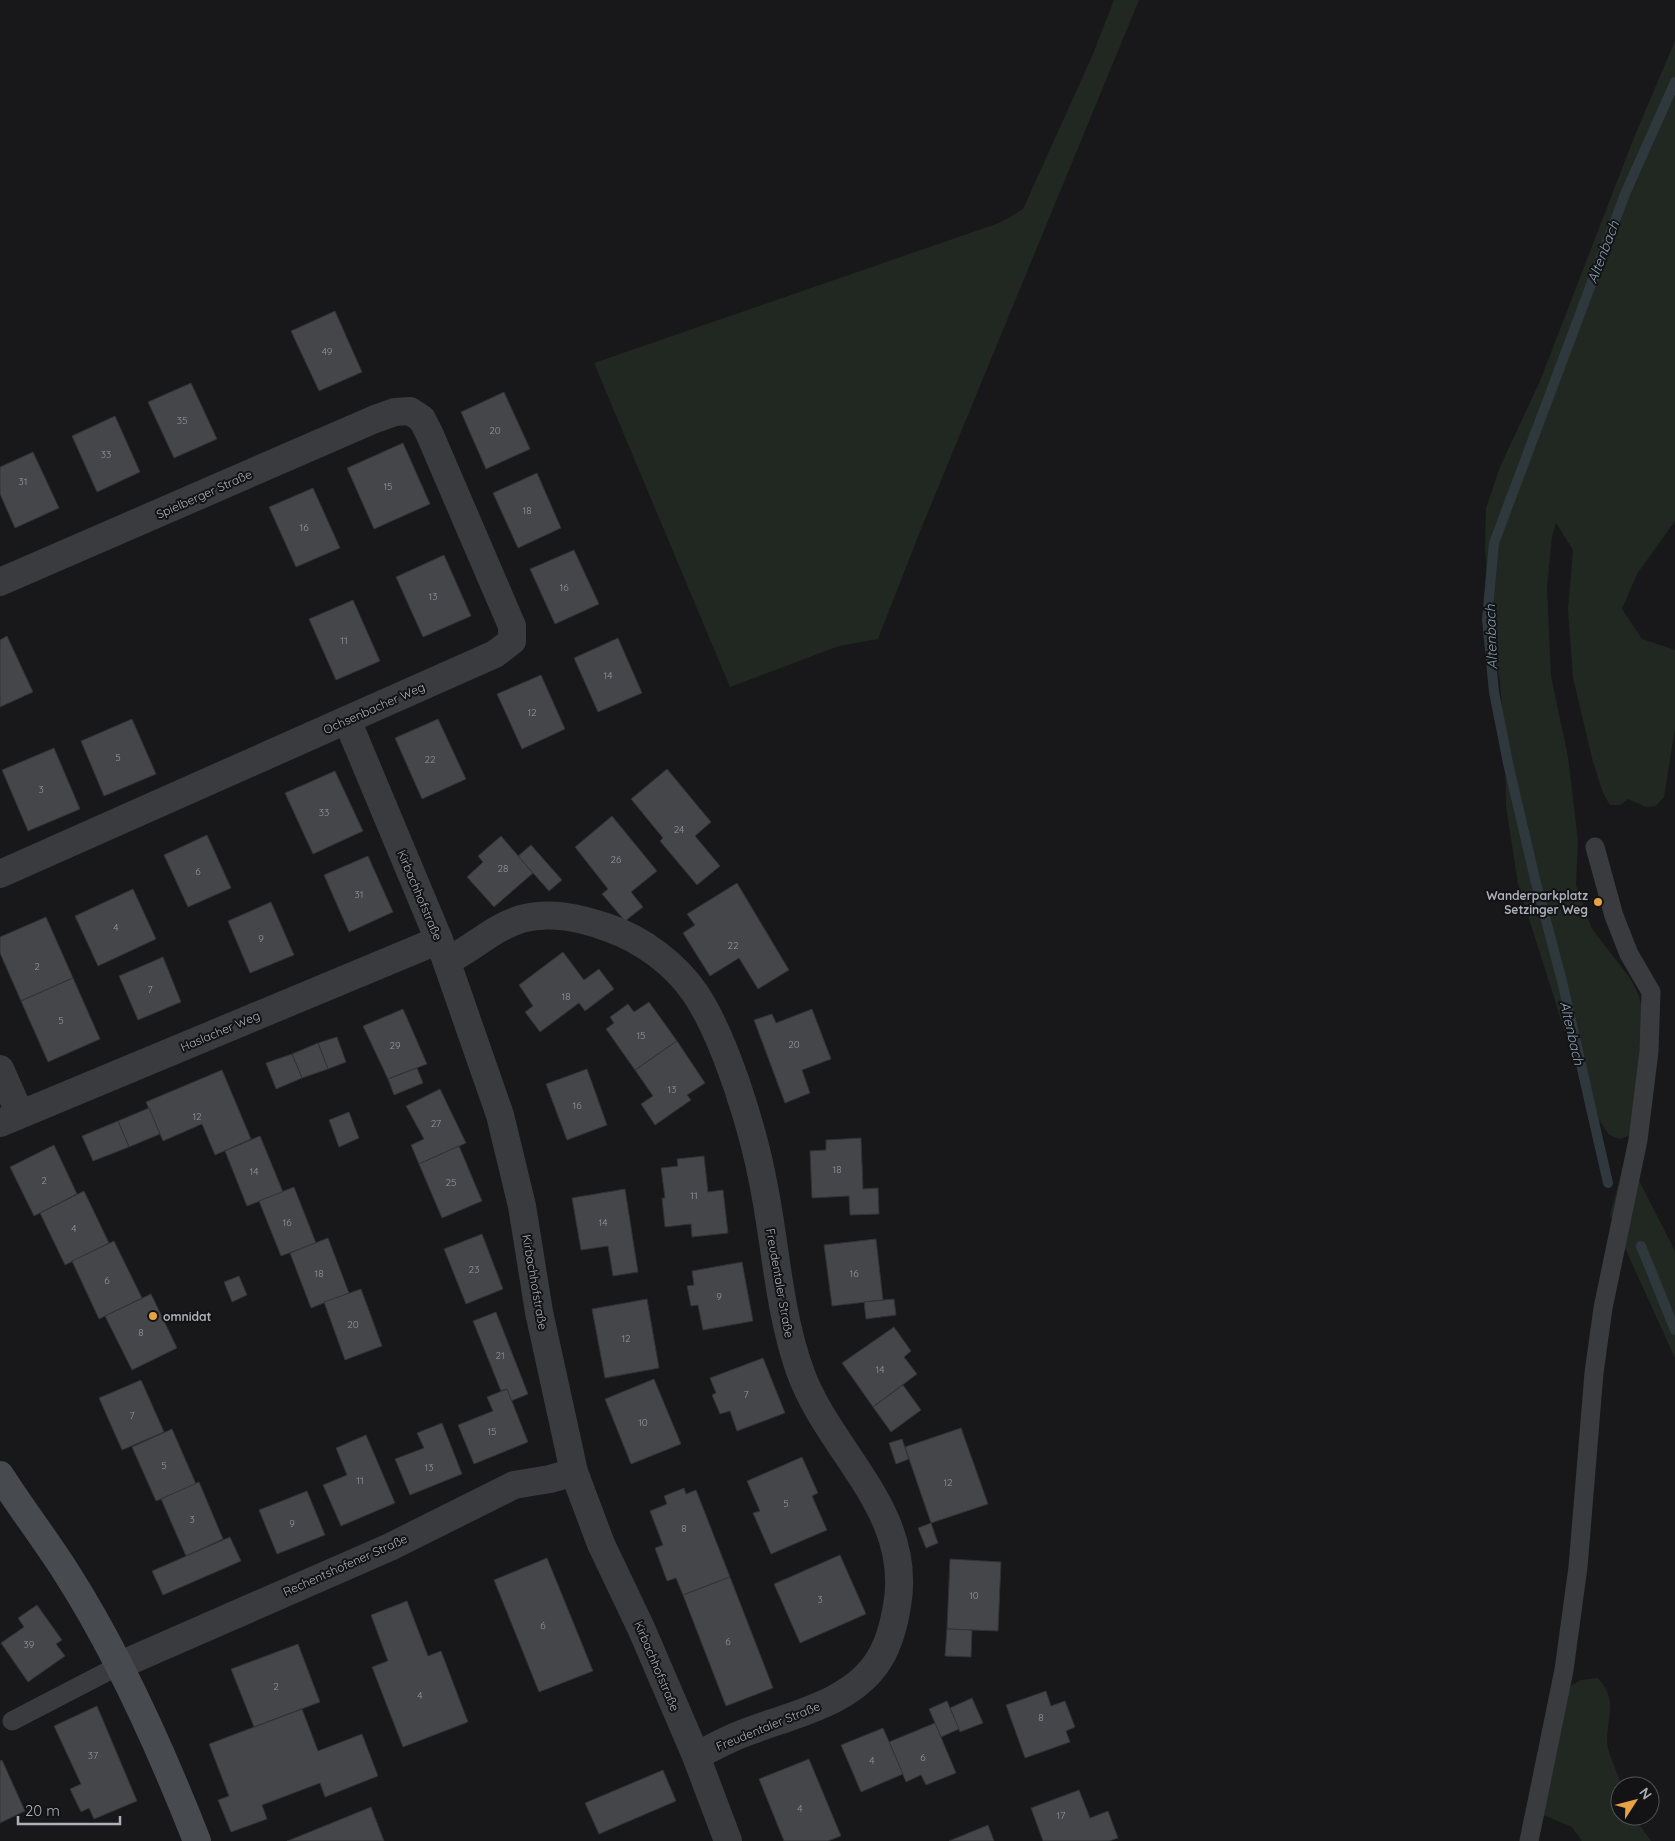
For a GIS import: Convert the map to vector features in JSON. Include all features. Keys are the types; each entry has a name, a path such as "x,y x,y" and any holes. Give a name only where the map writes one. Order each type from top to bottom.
{"main road":[{"path":"0,1475 66,1573 118,1666 173,1779 197,1841"}],"street":[{"name":"Spielberger Straße","path":"0,582 375,419 395,412 410,411"},
{"name":"Ochsenbacher Weg","path":"0,874 495,654 512,641 512,626 430,435 422,419 410,411"},
{"name":"Kirbachhofstraße","path":"347,720 443,950 500,1116 522,1206 539,1312 574,1472 601,1544 641,1628 696,1756 728,1841"},
{"name":"Freudentaler Straße","path":"443,950 469,950 492,933 518,920 543,915 581,918 618,931 651,950 674,968 695,994 718,1038 742,1104 764,1184 789,1339 802,1376 818,1408 874,1495 889,1528 899,1563 899,1595 894,1626 880,1659 854,1686 822,1705 740,1735 696,1756"},
{"name":"Haslacher Weg","path":"10,1118 443,950"},
{"path":"0,1069 10,1118"},
{"name":"Rechentshofener Straße","path":"118,1666 390,1547 514,1485 550,1479 574,1472"}],"lane":[{"path":"1530,1841 1564,1670 1578,1557 1594,1372 1603,1308 1638,1140 1649,1051 1651,992 1629,954 1614,916 1596,847"},
{"path":"12,1721 118,1666"}],"shaded area":[{"path":"1114,0 1139,0 921,529 878,639 839,646 730,687 594,363 999,223 1023,209 1093,54"},
{"path":"1675,41 1675,521 1637,574 1622,609 1642,639 1675,650 1675,728 1664,797 1656,806 1646,807 1628,799 1620,805 1610,805 1603,793 1593,762 1573,678 1568,610 1573,550 1556,523 1552,536 1547,587 1551,676 1568,757 1578,841 1576,885 1592,929 1630,978 1639,996 1646,1026 1630,1135 1620,1139 1609,1135 1597,1117 1570,1048 1518,884 1506,806 1505,741 1500,683 1490,623 1485,547 1486,508 1500,467 1540,381 1635,135"},
{"path":"1626,1155 1675,1251 1675,1358 1610,1215"},
{"path":"1598,1678 1604,1686 1610,1701 1607,1741 1618,1776 1610,1776 1610,1826 1640,1826 1651,1841 1582,1841 1572,1827 1529,1809 1553,1696 1581,1680"}],"building":[{"path":"335,311 362,372 319,391 291,331"},
{"path":"191,383 217,439 174,458 148,402"},
{"path":"504,392 530,449 486,469 461,412"},
{"path":"115,416 140,472 97,492 72,436"},
{"path":"403,443 430,504 374,529 347,468"},
{"path":"33,452 59,508 15,528 0,494 0,467"},
{"path":"537,473 561,528 518,548 493,493"},
{"path":"313,488 340,548 296,567 269,507"},
{"path":"574,550 599,604 555,624 530,569"},
{"path":"444,555 471,616 423,637 396,577"},
{"path":"353,600 380,661 336,680 309,619"},
{"path":"7,636 33,692 0,707 0,640"},
{"path":"618,638 642,693 598,712 574,658"},
{"path":"541,675 565,729 522,749 497,694"},
{"path":"132,719 156,774 104,796 81,741"},
{"path":"438,719 466,779 422,799 395,738"},
{"path":"54,748 80,809 28,831 2,770"},
{"path":"667,769 711,822 695,836 720,866 697,885 660,841 663,838 631,799"},
{"path":"335,771 363,831 313,854 285,793"},
{"path":"612,816 657,871 631,892 643,907 625,921 602,894 608,889 575,847"},
{"path":"207,835 231,888 188,907 164,855"},
{"path":"501,836 533,873 494,907 467,877 483,862 478,856"},
{"path":"531,845 562,880 549,891 518,856"},
{"path":"368,856 393,912 349,932 324,875"},
{"path":"737,883 789,970 758,989 739,958 710,976 683,933 695,925 687,914"},
{"path":"133,889 156,939 98,966 75,916"},
{"path":"271,902 294,955 250,973 228,921"},
{"path":"46,917 73,978 21,1001 0,953 0,937"},
{"path":"563,952 584,980 599,969 614,989 585,1011 579,1003 540,1032 525,1012 533,1006 519,985"},
{"path":"163,957 181,1002 138,1020 119,976"},
{"path":"73,978 100,1039 48,1062 21,1001"},
{"path":"649,1002 677,1041 635,1070 606,1029 614,1023 610,1017 628,1004 634,1012"},
{"path":"403,1009 427,1064 388,1079 363,1026"},
{"path":"812,1009 831,1059 802,1070 810,1093 785,1103 754,1020 772,1014 776,1023"},
{"path":"337,1037 346,1062 328,1069 318,1043"},
{"path":"677,1041 705,1083 687,1095 691,1100 655,1125 641,1104 653,1096 635,1070"},
{"path":"318,1043 328,1069 302,1078 292,1054"},
{"path":"292,1054 302,1078 276,1089 266,1063"},
{"path":"417,1068 423,1083 394,1095 388,1079"},
{"path":"587,1069 607,1125 567,1140 546,1084"},
{"path":"222,1070 251,1139 215,1155 202,1124 163,1141 146,1102"},
{"path":"440,1089 466,1143 419,1164 411,1145 424,1139 406,1106"},
{"path":"149,1108 160,1134 129,1147 118,1121"},
{"path":"349,1112 359,1138 339,1147 329,1120"},
{"path":"118,1121 129,1147 93,1161 82,1136"},
{"path":"260,1136 283,1192 247,1206 225,1151"},
{"path":"861,1138 863,1189 878,1188 879,1214 850,1215 849,1196 812,1198 810,1151 826,1150 826,1140"},
{"path":"54,1145 77,1194 34,1216 10,1167"},
{"path":"459,1146 482,1201 442,1218 419,1164"},
{"path":"704,1156 708,1192 723,1190 728,1233 692,1237 691,1224 665,1227 662,1198 665,1198 661,1168 678,1166 677,1159"},
{"path":"294,1187 316,1243 281,1256 259,1201"},
{"path":"625,1189 638,1272 613,1276 608,1246 581,1250 572,1198"},
{"path":"84,1191 109,1243 65,1265 40,1213"},
{"path":"482,1234 503,1289 466,1304 444,1249"},
{"path":"328,1238 349,1293 311,1308 290,1253"},
{"path":"876,1239 883,1300 832,1306 824,1245"},
{"path":"114,1241 142,1298 99,1319 72,1261"},
{"path":"742,1262 753,1321 703,1330 698,1305 691,1306 687,1286 694,1285 692,1271"},
{"path":"239,1276 247,1295 232,1302 224,1282"},
{"path":"361,1289 382,1346 345,1360 324,1302"},
{"path":"151,1294 177,1348 132,1370 105,1316"},
{"path":"647,1299 659,1368 605,1378 592,1309"},
{"path":"894,1299 896,1315 866,1319 864,1302"},
{"path":"496,1312 528,1394 511,1401 507,1389 501,1391 473,1321"},
{"path":"894,1327 911,1351 904,1357 917,1374 873,1407 842,1363"},
{"path":"763,1358 785,1413 737,1431 730,1411 720,1414 712,1395 716,1393 710,1378"},
{"path":"654,1379 681,1444 631,1464 605,1399"},
{"path":"141,1380 164,1432 122,1450 99,1398"},
{"path":"903,1385 921,1410 891,1432 873,1407"},
{"path":"507,1389 528,1442 474,1464 458,1425 493,1411 487,1397"},
{"path":"442,1423 462,1474 410,1495 395,1459 424,1448 417,1433"},
{"path":"961,1428 988,1504 931,1523 905,1447"},
{"path":"172,1429 196,1484 156,1501 132,1447"},
{"path":"366,1435 395,1503 341,1526 323,1485 347,1475 336,1448"},
{"path":"902,1439 909,1459 896,1464 889,1443"},
{"path":"802,1457 818,1493 812,1496 827,1530 771,1554 753,1513 760,1511 747,1481"},
{"path":"199,1482 223,1539 186,1556 161,1499"},
{"path":"684,1488 686,1494 696,1490 730,1577 683,1595 676,1578 667,1581 655,1548 663,1545 650,1511 667,1504 664,1496"},
{"path":"307,1491 325,1535 277,1554 259,1510"},
{"path":"931,1523 938,1543 926,1548 918,1528"},
{"path":"230,1537 241,1561 163,1595 152,1571"},
{"path":"840,1555 866,1614 800,1643 774,1584"},
{"path":"547,1558 593,1671 539,1692 494,1580"},
{"path":"950,1559 1001,1562 998,1631 947,1629"},
{"path":"730,1577 773,1688 726,1706 683,1595"},
{"path":"407,1601 428,1656 441,1651 468,1722 403,1747 372,1667 388,1661 371,1615"},
{"path":"37,1605 62,1640 56,1644 65,1656 28,1682 1,1643 24,1627 18,1618"},
{"path":"947,1629 972,1630 971,1657 945,1656"},
{"path":"298,1644 320,1702 254,1727 231,1669"},
{"path":"1046,1691 1051,1706 1065,1701 1075,1727 1066,1731 1070,1742 1025,1758 1006,1705"},
{"path":"972,1698 983,1723 960,1732 950,1708"},
{"path":"947,1701 959,1729 941,1737 929,1709"},
{"path":"97,1706 137,1801 94,1819 89,1808 81,1812 70,1789 81,1784 54,1726"},
{"path":"302,1709 318,1751 362,1734 378,1776 325,1797 320,1783 262,1805 267,1819 231,1832 218,1800 229,1796 209,1744"},
{"path":"935,1723 956,1773 926,1785 921,1775 906,1782 889,1742"},
{"path":"883,1728 903,1774 861,1792 841,1745"},
{"path":"809,1759 841,1836 828,1841 784,1841 759,1779"},
{"path":"2,1760 25,1811 0,1823 0,1761"},
{"path":"663,1770 676,1801 599,1834 585,1803"},
{"path":"1079,1790 1090,1818 1108,1811 1118,1838 1109,1841 1043,1841 1031,1808"},
{"path":"371,1807 384,1841 287,1841 290,1840"},
{"path":"988,1825 994,1841 949,1841"}],"waterway":[{"name":"Altenbach","path":"1608,1183 1562,981 1535,879 1508,763 1494,692 1487,619 1494,543 1625,194 1675,82"},
{"name":"Altenbach","path":"1641,1246 1675,1330"}],"place":[{"name":"Wanderparkplatz Setzinger Weg","path":"1598,902"},
{"name":"omnidat","path":"153,1316"}]}
